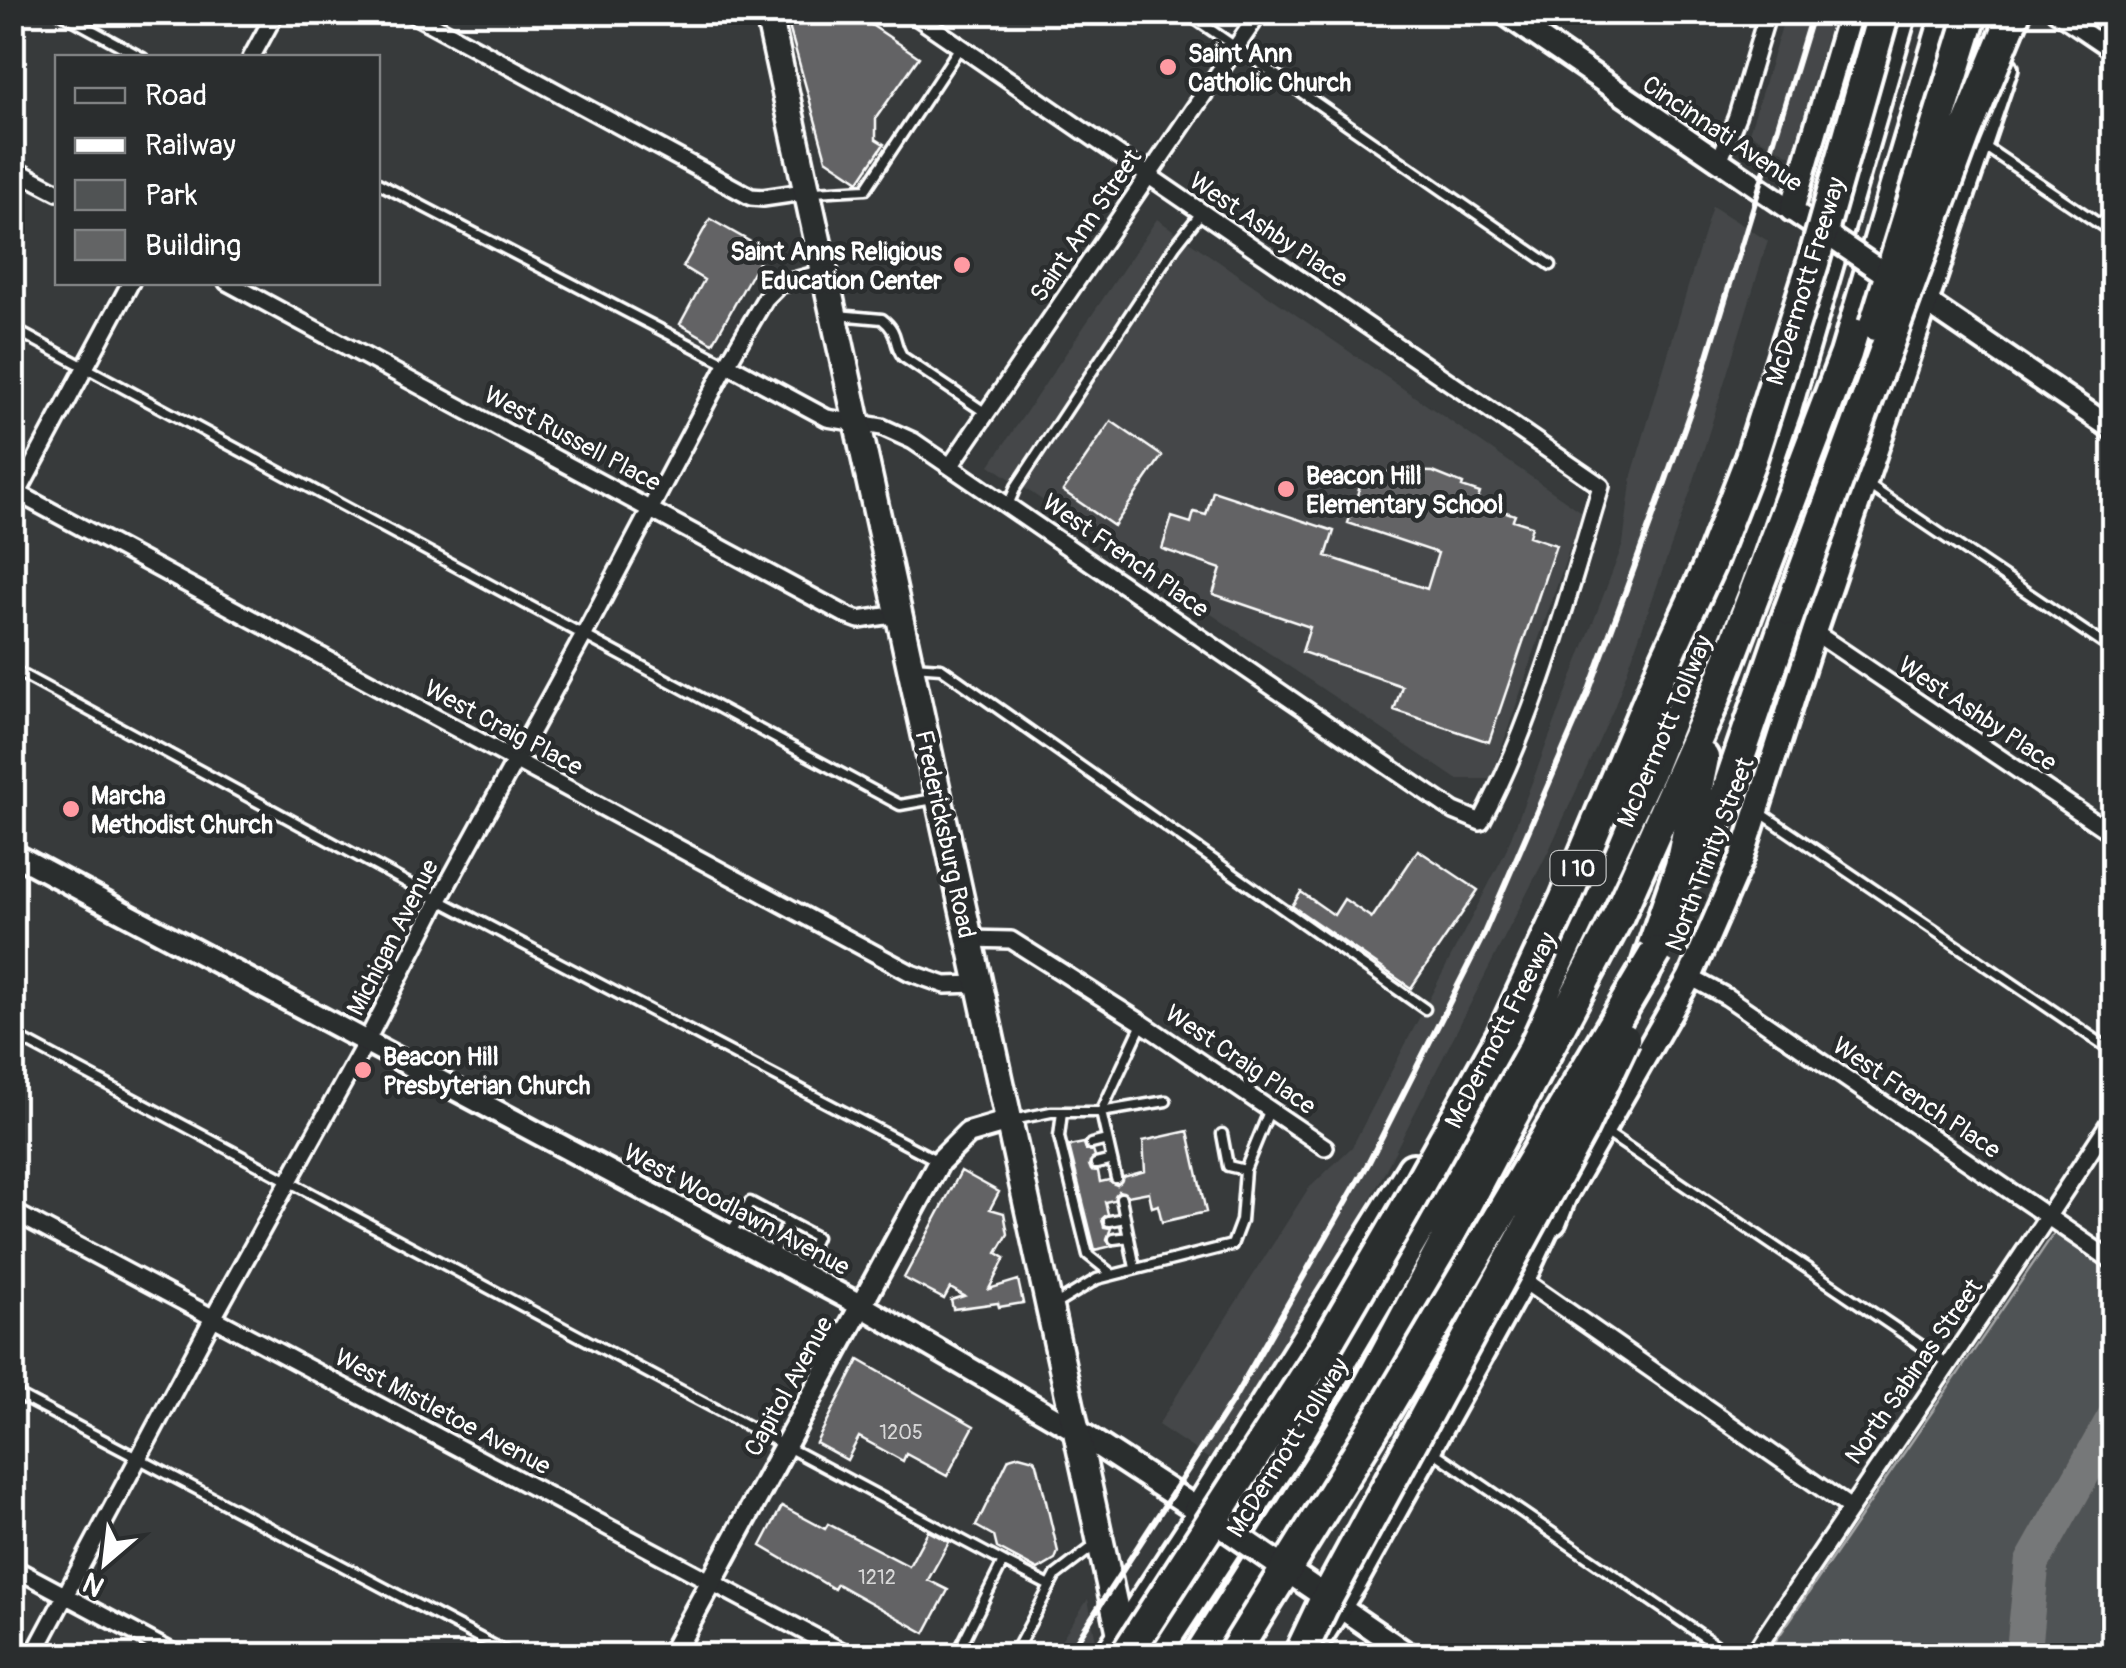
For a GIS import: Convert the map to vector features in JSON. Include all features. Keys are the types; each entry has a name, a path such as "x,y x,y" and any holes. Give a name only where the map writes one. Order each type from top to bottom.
{"highway":[{"name":"McDermott Freeway","path":"1126,1651 1328,1342 1402,1216 1503,1034 1565,900 1709,566 1751,458 1813,263 1884,12"},
{"name":"McDermott Tollway","path":"1126,1651 1286,1452 1486,1114 1649,771 1727,576 1785,410 1901,12"},
{"name":"McDermott Tollway","path":"1199,1656 1365,1394 1618,916 1714,700 1846,354 1948,12"},
{"path":"1790,610 1972,12"},
{"path":"1300,1656 1322,1607 1582,1128 1623,1044 1656,952 1722,807 1951,169 2015,12"},
{"path":"1551,1220 1622,1039 1680,866 1714,700"},
{"path":"1205,1515 1497,1037 1649,771"},
{"path":"1232,1656 1386,1408 1656,952"}],"main road":[{"path":"1792,210 1850,12"},
{"name":"North Trinity Street","path":"1308,1656 1332,1601 1430,1450 1551,1220 1690,976 1742,858 1864,483 2026,12"},
{"name":"Fredericksburg Road","path":"769,17 804,192 1126,1651"},
{"name":"West Woodlawn Avenue","path":"1077,1431 1332,1601"},
{"path":"1126,1651 1205,1515"}],"street":[{"path":"253,55 276,12"},
{"path":"409,12 752,197 804,192"},
{"name":"West Ashby Place","path":"910,12 1600,486 1564,610 1502,782 1481,822"},
{"name":"Saint Ann Street","path":"951,465 1260,12"},
{"name":"Cincinnati Avenue","path":"1502,12 2114,430"},
{"path":"1719,161 1737,116 1768,12"},
{"path":"2055,12 2114,52"},
{"path":"12,168 55,190"},
{"name":"Michigan Avenue","path":"33,1656 727,364 765,299 779,286 822,273"},
{"path":"14,496 129,285"},
{"name":"West Russell Place","path":"234,285 848,616 858,620 899,614"},
{"name":"West French Place","path":"727,364 827,418 892,430 951,465 1454,811 1481,822"},
{"name":"West Craig Place","path":"14,496 911,973 945,985 979,984"},
{"name":"West Ashby Place","path":"1814,632 2114,835"},
{"name":"West Woodlawn Avenue","path":"12,854 862,1306 1077,1431"},
{"name":"West Craig Place","path":"969,939 1011,940 1325,1146"},
{"name":"West French Place","path":"1690,976 2114,1262"},
{"name":"North Sabinas Street","path":"1752,1656 2114,1115"},
{"name":"Capitol Avenue","path":"671,1656 939,1162 968,1133 1008,1122"},
{"name":"West Mistletoe Avenue","path":"12,1211 850,1656"},
{"path":"1522,1280 1850,1507"},
{"path":"12,1567 179,1656"},
{"name":"West Woodlawn Avenue","path":"1332,1601 1411,1656"}],"lane":[{"path":"58,12 137,55"},
{"path":"739,12 769,17"},
{"path":"1185,12 1550,265"},
{"path":"804,192 866,189 960,47"},
{"path":"1980,144 2114,234"},
{"path":"380,183 727,364"},
{"path":"1008,505 1026,471 1201,213"},
{"path":"832,315 882,318 896,333 898,351 903,357 987,414"},
{"path":"12,328 900,805 938,798"},
{"path":"1864,483 2114,651"},
{"path":"910,666 940,668 1426,1009"},
{"path":"12,669 439,900 939,1162"},
{"path":"1759,812 2114,1052"},
{"path":"1116,1178 1101,1112 1142,1023"},
{"path":"12,1034 1050,1586"},
{"path":"1008,1122 1166,1100"},
{"path":"1050,1308 1097,1278 1232,1245 1241,1221 1244,1170 1270,1110"},
{"path":"1062,1112 1059,1137 1071,1170 1088,1255 1113,1275"},
{"path":"1603,1130 1950,1365"},
{"path":"1222,1134 1228,1166 1244,1170"},
{"path":"1092,1144 1108,1140"},
{"path":"1096,1164 1112,1160"},
{"path":"1121,1198 1136,1268"},
{"path":"729,1236 748,1202 788,1222 816,1238 799,1273"},
{"path":"1109,1221 1125,1218"},
{"path":"770,1258 788,1222"},
{"path":"1114,1239 1128,1237"},
{"path":"12,1392 514,1656"},
{"path":"1430,1450 1732,1656"},
{"path":"1013,1656 1056,1575 1102,1540"},
{"path":"956,1656 1003,1562"}],"shaded area":[{"path":"1786,13 1833,13 1792,156 1749,133"},
{"path":"1712,206 1768,241 1693,484 1614,708 1550,848 1356,1228 1291,1344 1212,1461 1158,1425 1308,1189 1352,1147 1505,853 1623,544 1632,475"},
{"name":"Beacon Hill Elementary School","path":"1157,219 1582,512 1491,779 1456,779 990,465"},
{"path":"1088,1599 1096,1641 1087,1655 1051,1655"}],"green space":[{"path":"2054,1233 2113,1273 2114,1600 2104,1615 2102,1655 1766,1655"}],"building":[{"path":"785,12 852,12 919,57 876,118 876,139 884,144 859,181 826,159"},
{"path":"710,219 765,250 713,343 680,324 704,280 683,267"},
{"path":"1111,421 1162,456 1114,526 1063,491"},
{"path":"1433,472 1463,484 1462,487 1480,493 1477,502 1515,515 1513,520 1532,526 1529,536 1556,545 1489,742 1394,710 1402,686 1302,652 1310,627 1213,594 1221,569 1162,549 1172,517 1191,523 1194,512 1206,515 1213,491 1334,531 1326,556 1427,589 1438,553 1348,523 1364,474"},
{"path":"1418,850 1478,890 1411,988 1292,906 1301,892 1334,915 1344,899 1372,918"},
{"path":"1188,1131 1206,1212 1162,1222 1158,1205 1152,1207 1149,1192 1128,1196 1119,1191 1114,1200 1105,1202 1108,1214 1102,1219 1104,1227 1111,1228 1107,1239 1112,1246 1095,1250 1069,1146 1084,1143 1086,1150 1093,1151 1095,1157 1089,1165 1091,1170 1098,1171 1100,1182 1109,1180 1117,1185 1123,1177 1145,1171 1143,1141"},
{"path":"961,1171 999,1192 990,1209 1004,1213 1008,1234 997,1253 1005,1258 989,1289 1018,1280 1023,1303 953,1309 951,1300 964,1296 950,1288 944,1299 904,1278"},
{"path":"859,1360 974,1426 947,1476 906,1454 903,1461 859,1437 847,1460 816,1443"},
{"path":"1019,1455 1037,1463 1058,1552 1055,1560 1038,1570 997,1548 994,1536 976,1526 1009,1458"},
{"path":"782,1506 825,1529 828,1524 909,1566 928,1531 949,1542 928,1580 948,1590 925,1633 837,1584 834,1589 761,1546"}],"waterway":[{"path":"2023,1656 2032,1563 2114,1418"}],"railway":[{"path":"1067,1656 1233,1400 1369,1162 1482,938 1588,693 1651,522 1697,392 1813,12"}],"place":[{"name":"Saint Ann Catholic Church","path":"1168,67"},
{"name":"Saint Anns Religious Education Center","path":"962,265"},
{"name":"Beacon Hill Elementary School","path":"1286,489"},
{"name":"Marcha Methodist Church","path":"71,809"},
{"name":"Beacon Hill Presbyterian Church","path":"363,1070"}]}
